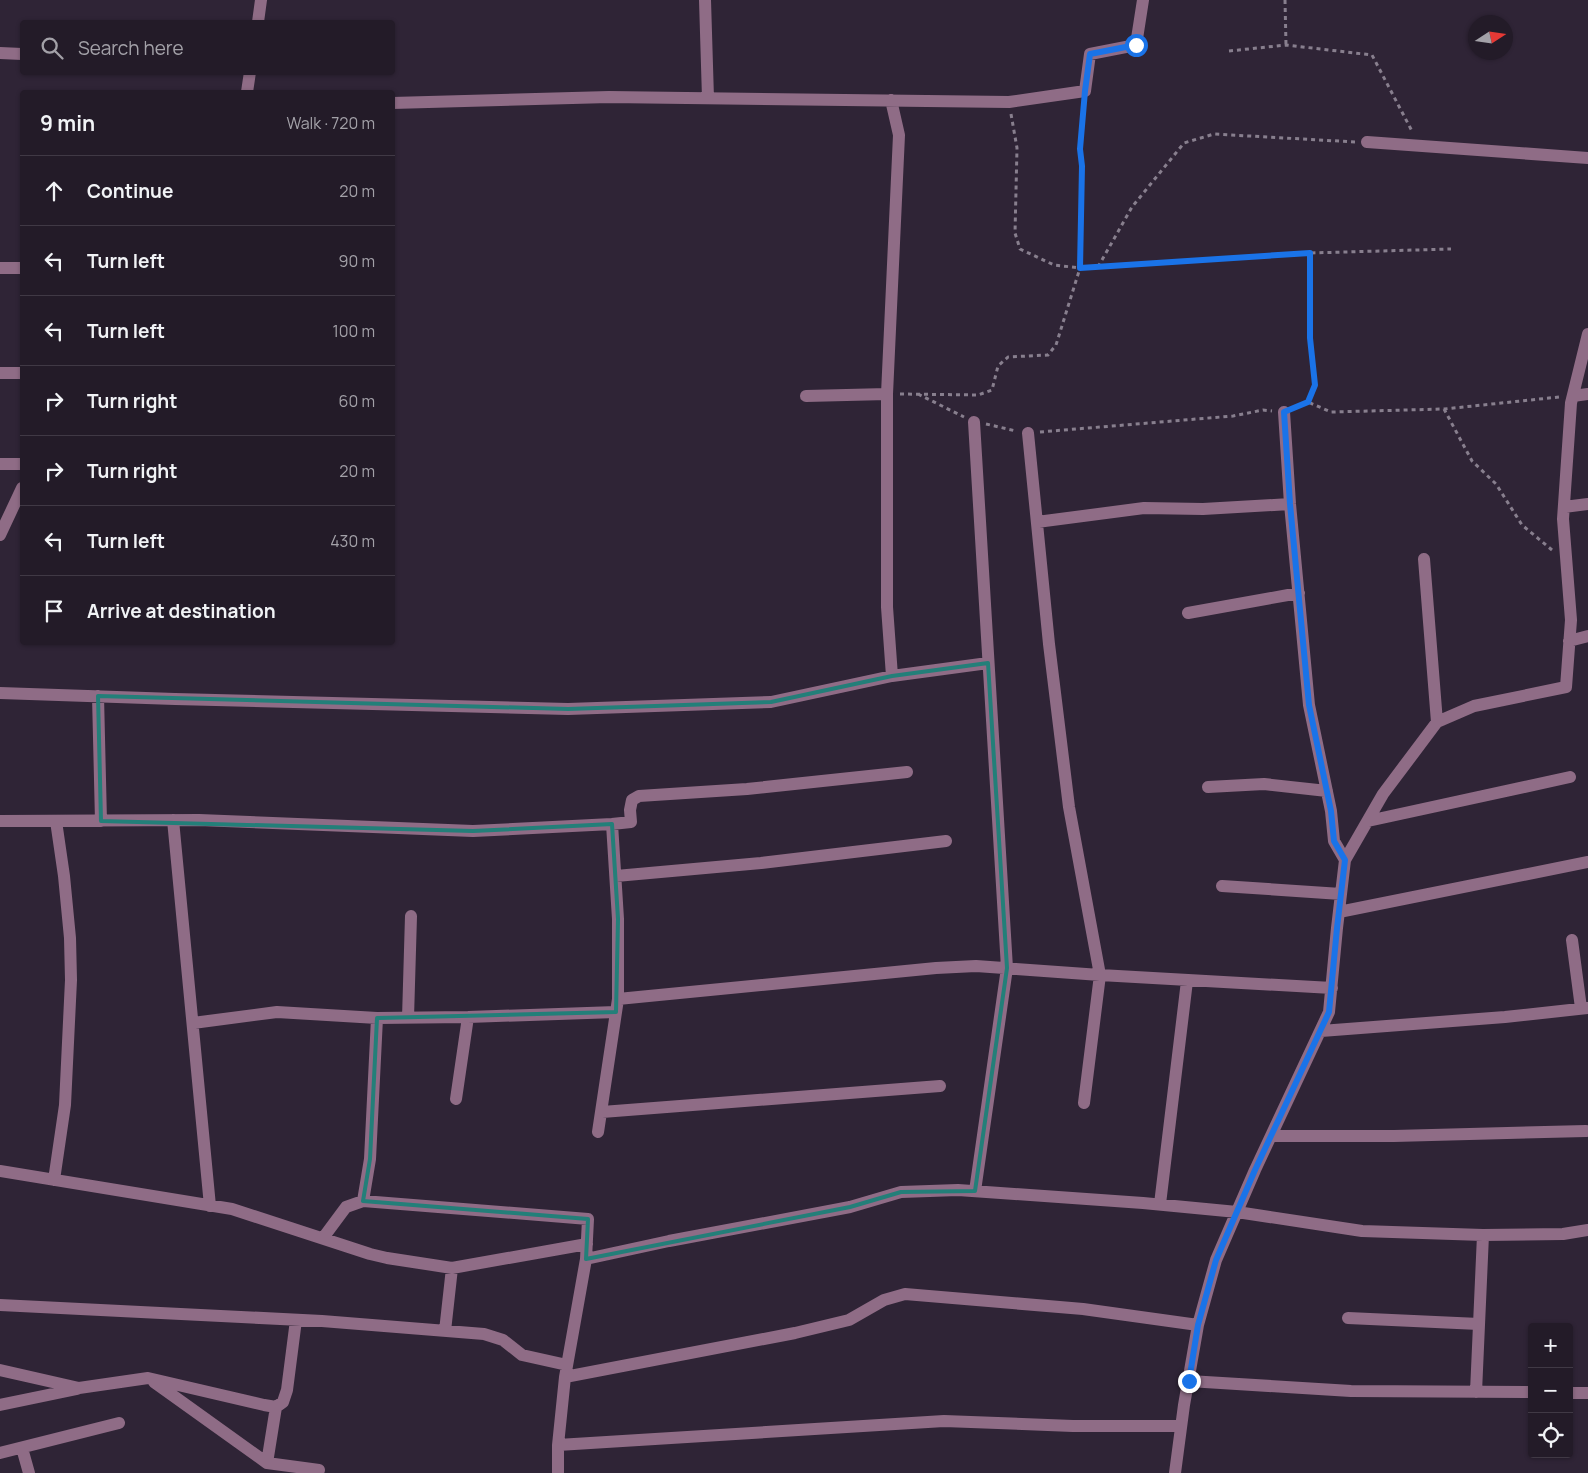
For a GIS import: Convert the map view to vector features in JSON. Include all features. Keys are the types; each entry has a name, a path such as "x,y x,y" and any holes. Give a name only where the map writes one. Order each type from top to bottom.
{"street":[{"path":"258,20 261,0"},
{"path":"705,0 708,98"},
{"path":"395,103 609,97 1009,102 1085,91 1090,54 1136,45 1142,0"},
{"path":"0,53 20,54"},
{"path":"248,90 250,75"},
{"path":"891,100 899,135 887,394 887,607 892,676"},
{"path":"1367,142 1588,158"},
{"path":"0,268 20,268"},
{"path":"1176,1473 1181,1426 1198,1325 1216,1260 1329,1012 1345,860 1384,794 1437,722 1474,706 1566,687 1571,620 1563,520 1570,403 1588,334"},
{"path":"0,373 20,372"},
{"path":"806,396 887,394"},
{"path":"1572,396 1588,394"},
{"path":"1284,412 1290,504 1309,705 1331,811 1334,841 1345,860"},
{"path":"974,422 1007,968 975,1191"},
{"path":"1028,433 1049,644 1069,807 1100,975 1084,1103"},
{"path":"0,464 20,464"},
{"path":"0,534 20,492"},
{"path":"1037,522 1144,508 1203,509 1290,504"},
{"path":"1564,507 1588,504"},
{"path":"1424,559 1437,722"},
{"path":"1188,613 1299,593"},
{"path":"1569,641 1588,636"},
{"path":"0,693 577,708 771,702 892,676 988,663"},
{"path":"98,696 101,821"},
{"path":"0,821 174,820 473,831 612,824 631,822 630,810 632,800 639,796 747,789 907,772"},
{"path":"1368,821 1570,777"},
{"path":"1208,787 1264,784 1327,791"},
{"path":"174,820 210,1206"},
{"path":"54,1180 65,1105 71,980 70,938 56,821"},
{"path":"598,1132 617,1006 618,919 612,824"},
{"path":"616,876 760,863 946,841"},
{"path":"1339,912 1588,862"},
{"path":"1222,886 1341,894"},
{"path":"408,1018 411,916"},
{"path":"1321,1031 1505,1017 1585,1008 1572,940"},
{"path":"193,1023 278,1012 377,1018 468,1017 617,1006 936,968 976,966 1187,981 1332,988"},
{"path":"1160,1204 1187,981"},
{"path":"456,1099 468,1017"},
{"path":"363,1201 370,1159 377,1018"},
{"path":"602,1112 940,1086"},
{"path":"1272,1136 1394,1136 1586,1131"},
{"path":"0,1171 232,1210 370,1254 452,1268 587,1244"},
{"path":"586,1259 669,1241 850,1207 901,1192 958,1190 1160,1204 1237,1212 1362,1231 1482,1235 1563,1234 1588,1230"},
{"path":"323,1238 346,1207 363,1201 588,1219 586,1259 566,1371 558,1445 558,1473"},
{"path":"1476,1392 1482,1235"},
{"path":"446,1331 452,1268"},
{"path":"0,1305 296,1320 484,1334 503,1340 522,1355 566,1371 795,1333 849,1320 884,1300 905,1294 1084,1310 1198,1325"},
{"path":"1348,1318 1479,1324"},
{"path":"0,1405 79,1388 148,1378 276,1407 283,1402 287,1390 296,1320"},
{"path":"0,1370 79,1388"},
{"path":"148,1378 267,1463 319,1470"},
{"path":"1189,1381 1351,1391 1528,1392"},
{"path":"1573,1393 1588,1393"},
{"path":"267,1463 276,1407"},
{"path":"558,1445 944,1421 1073,1426 1181,1426"},
{"path":"0,1453 119,1423"},
{"path":"22,1448 29,1473"}],"path":[{"path":"1285,0 1286,45"},
{"path":"1230,51 1286,45 1372,55 1419,146"},
{"path":"887,394 978,395 992,390 998,366 1008,357 1048,355 1056,345 1080,268 1082,166 1080,149 1085,91"},
{"path":"1009,102 1017,148 1015,234 1020,249 1054,265 1080,268 1310,253 1451,249"},
{"path":"1098,267 1132,207 1184,143 1214,134 1367,142"},
{"path":"918,394 974,422 1028,433 1233,416 1263,410 1284,412 1308,402 1315,385 1310,338 1310,253"},
{"path":"1308,402 1331,412 1444,409 1572,396"},
{"path":"1444,409 1472,461 1496,484 1522,525 1554,552 1566,555"}],"highlighted area":[{"path":"988,663 1007,968 975,1191 901,1192 850,1207 586,1259 588,1219 363,1201 370,1159 377,1018 616,1012 618,919 612,824 473,831 101,821 98,696 568,709 771,702 892,676"}],"route":[{"path":"1136,45 1090,54 1080,149 1082,166 1080,268 1310,253 1310,338 1315,385 1308,402 1284,412 1290,504 1309,705 1331,811 1334,841 1345,860 1329,1012 1255,1170 1216,1260 1198,1325 1189,1381"}]}
